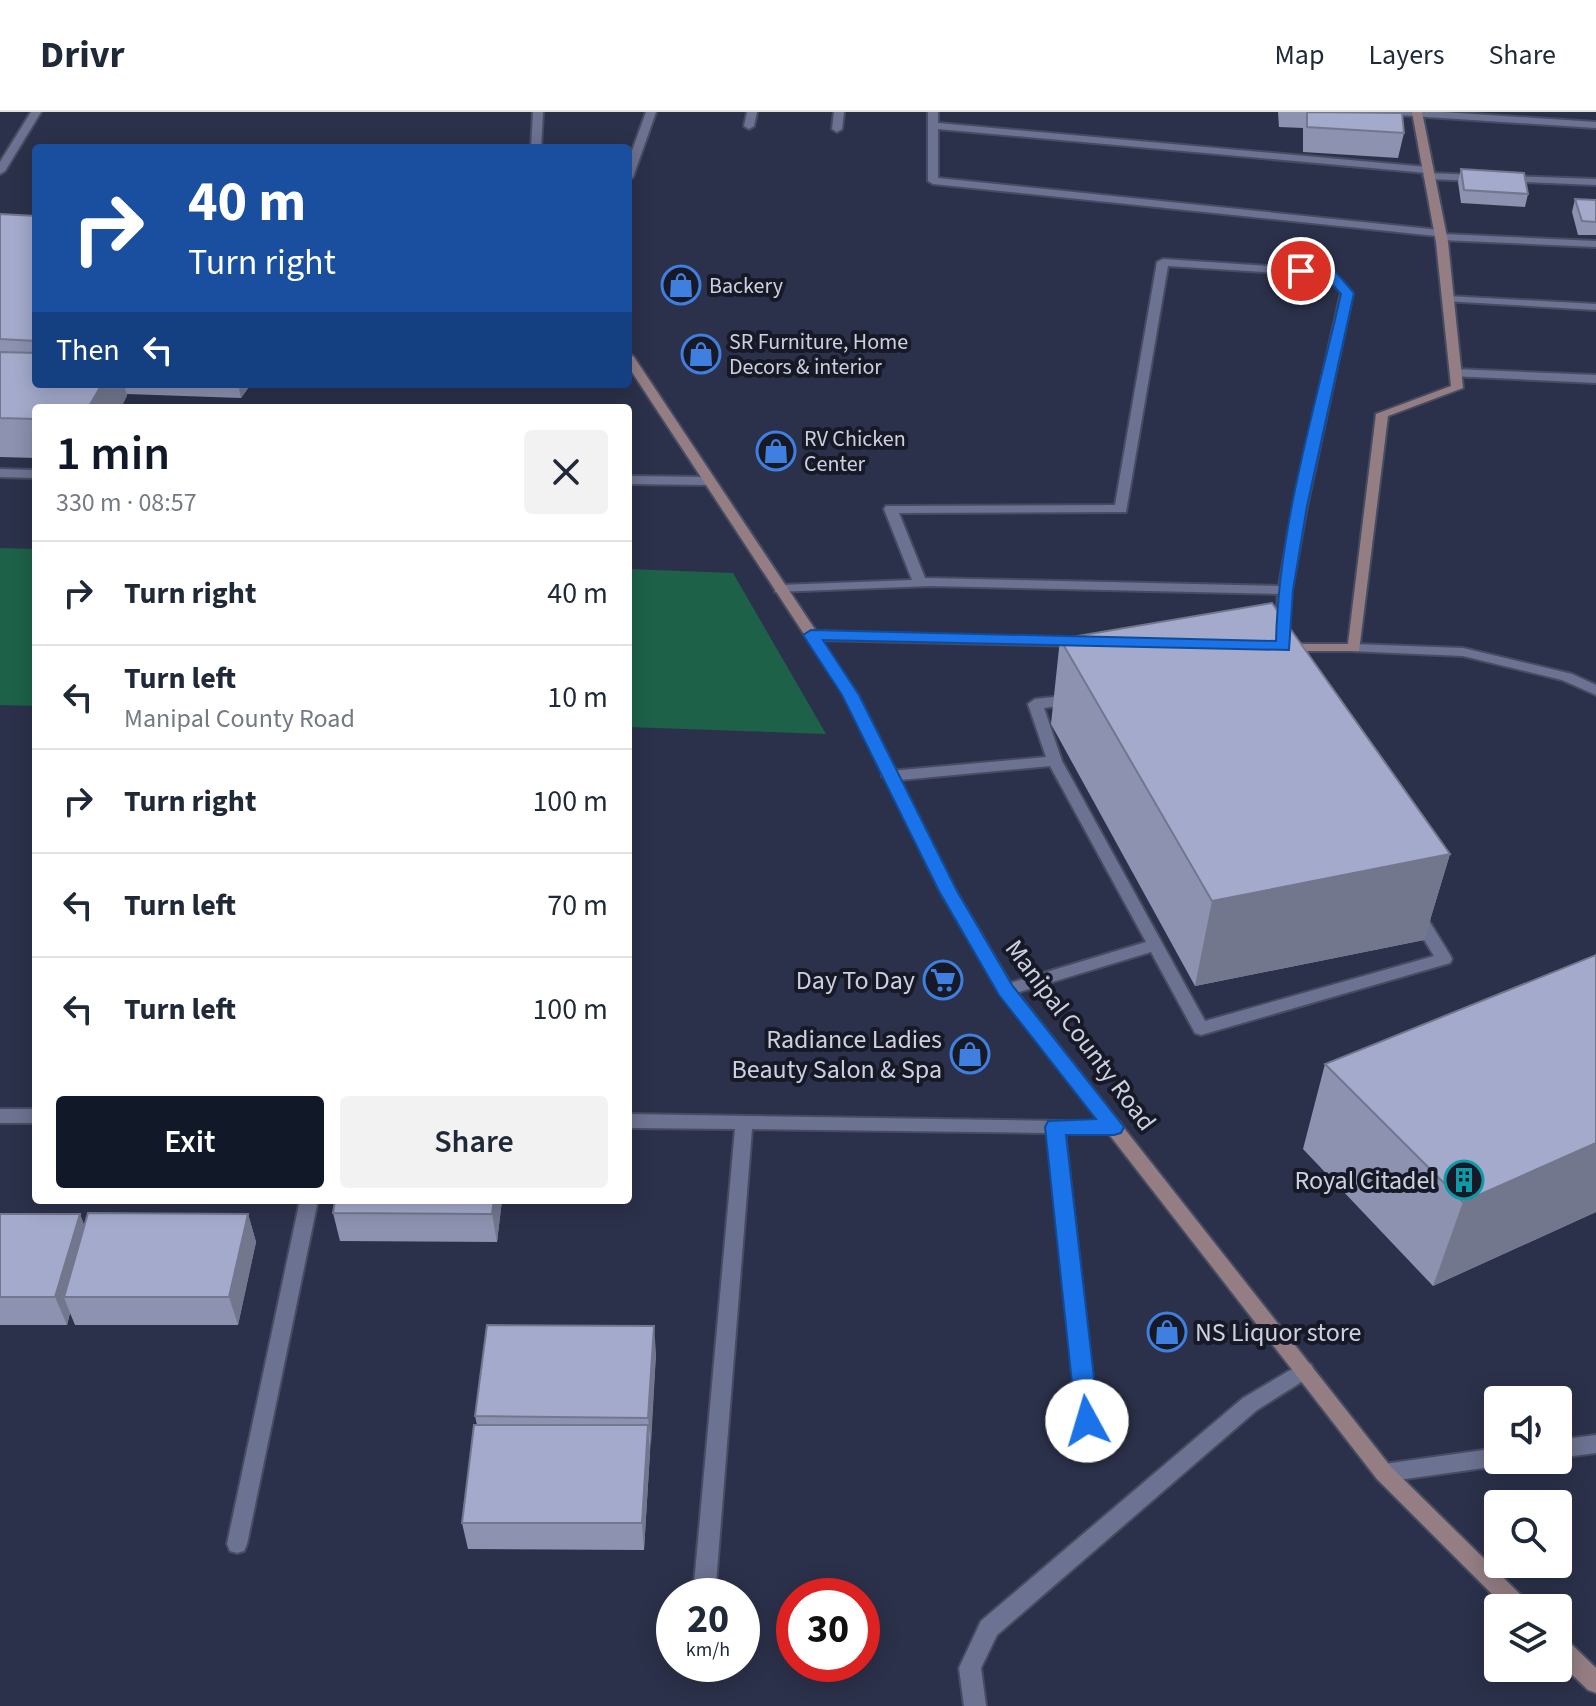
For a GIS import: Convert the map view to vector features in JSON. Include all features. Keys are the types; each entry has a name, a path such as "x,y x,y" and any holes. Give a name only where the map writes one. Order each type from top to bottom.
{"main road":[{"path":"1268,646 1354,648 1382,414 1457,388 1440,235 1417,113"},
{"name":"Manipal County Road","path":"632,363 851,695 948,891 1006,990 1384,1473 1506,1594"},
{"path":"811,635 1094,642"},
{"path":"1572,1660 1596,1683"}],"street":[{"path":"0,171 36,112"},
{"path":"536,144 538,112"},
{"path":"632,166 651,112"},
{"path":"749,126 752,112"},
{"path":"837,129 839,112"},
{"path":"933,112 933,181 1440,235 1596,244"},
{"path":"1397,112 1596,125"},
{"path":"934,126 1427,173 1596,182"},
{"path":"930,583 920,582 891,509 1121,509 1163,262 1329,273 1347,293 1300,506 1285,590 1283,646"},
{"path":"1448,299 1596,307"},
{"path":"1455,373 1596,379"},
{"path":"0,473 32,474"},
{"path":"632,480 710,481"},
{"path":"780,589 930,583 1285,590"},
{"path":"1354,648 1463,652 1567,677 1596,690"},
{"path":"1082,699 1035,704 1055,761 1201,1029 1444,959 1411,906"},
{"path":"890,776 1055,761"},
{"path":"1006,990 1156,945"},
{"path":"0,1116 32,1116"},
{"path":"632,1121 1114,1127"},
{"path":"706,1578 744,1123"},
{"path":"1055,1127 1091,1450"},
{"path":"237,1544 308,1204"},
{"path":"975,1706 970,1668 989,1628 1250,1404 1304,1370"},
{"path":"1572,1447 1596,1444"},
{"path":"1384,1473 1484,1459"}],"green space":[{"path":"0,548 32,549 32,706 0,705"},
{"path":"632,569 733,573 826,734 632,727"}],"building":[{"path":"1307,112 1402,113 1404,133 1307,127"},
{"path":"1461,169 1524,173 1528,194 1464,190"},
{"path":"1575,199 1596,200 1596,222 1582,221"},
{"path":"0,214 32,216 32,341 0,339"},
{"path":"0,352 32,353 32,388 100,388 90,404 32,404 32,419 0,418"},
{"path":"1272,603 1450,854 1212,901 1060,639"},
{"path":"1596,955 1596,1143 1463,1202 1325,1064"},
{"path":"334,1204 493,1204 492,1214 333,1213"},
{"path":"88,1213 248,1214 229,1297 64,1297"},
{"path":"0,1214 80,1214 55,1297 0,1297"},
{"path":"487,1325 654,1326 648,1418 475,1416"},
{"path":"474,1425 648,1425 642,1523 462,1523"}],"place":[{"name":"Backery","path":"681,285"},
{"name":"SR Furniture, Home Decors & interior","path":"701,354"},
{"name":"RV Chicken Center","path":"776,451"},
{"name":"Day To Day","path":"943,980"},
{"name":"Radiance Ladies Beauty Salon & Spa","path":"970,1054"},
{"name":"Royal Citadel","path":"1464,1180"},
{"name":"NS Liquor store","path":"1167,1332"}],"route":[{"path":"1087,1421 1055,1127 1114,1127 1006,990 948,891 851,695 811,635 1283,646 1281,631 1285,590 1300,506 1347,293 1329,273 1301,271"}]}
